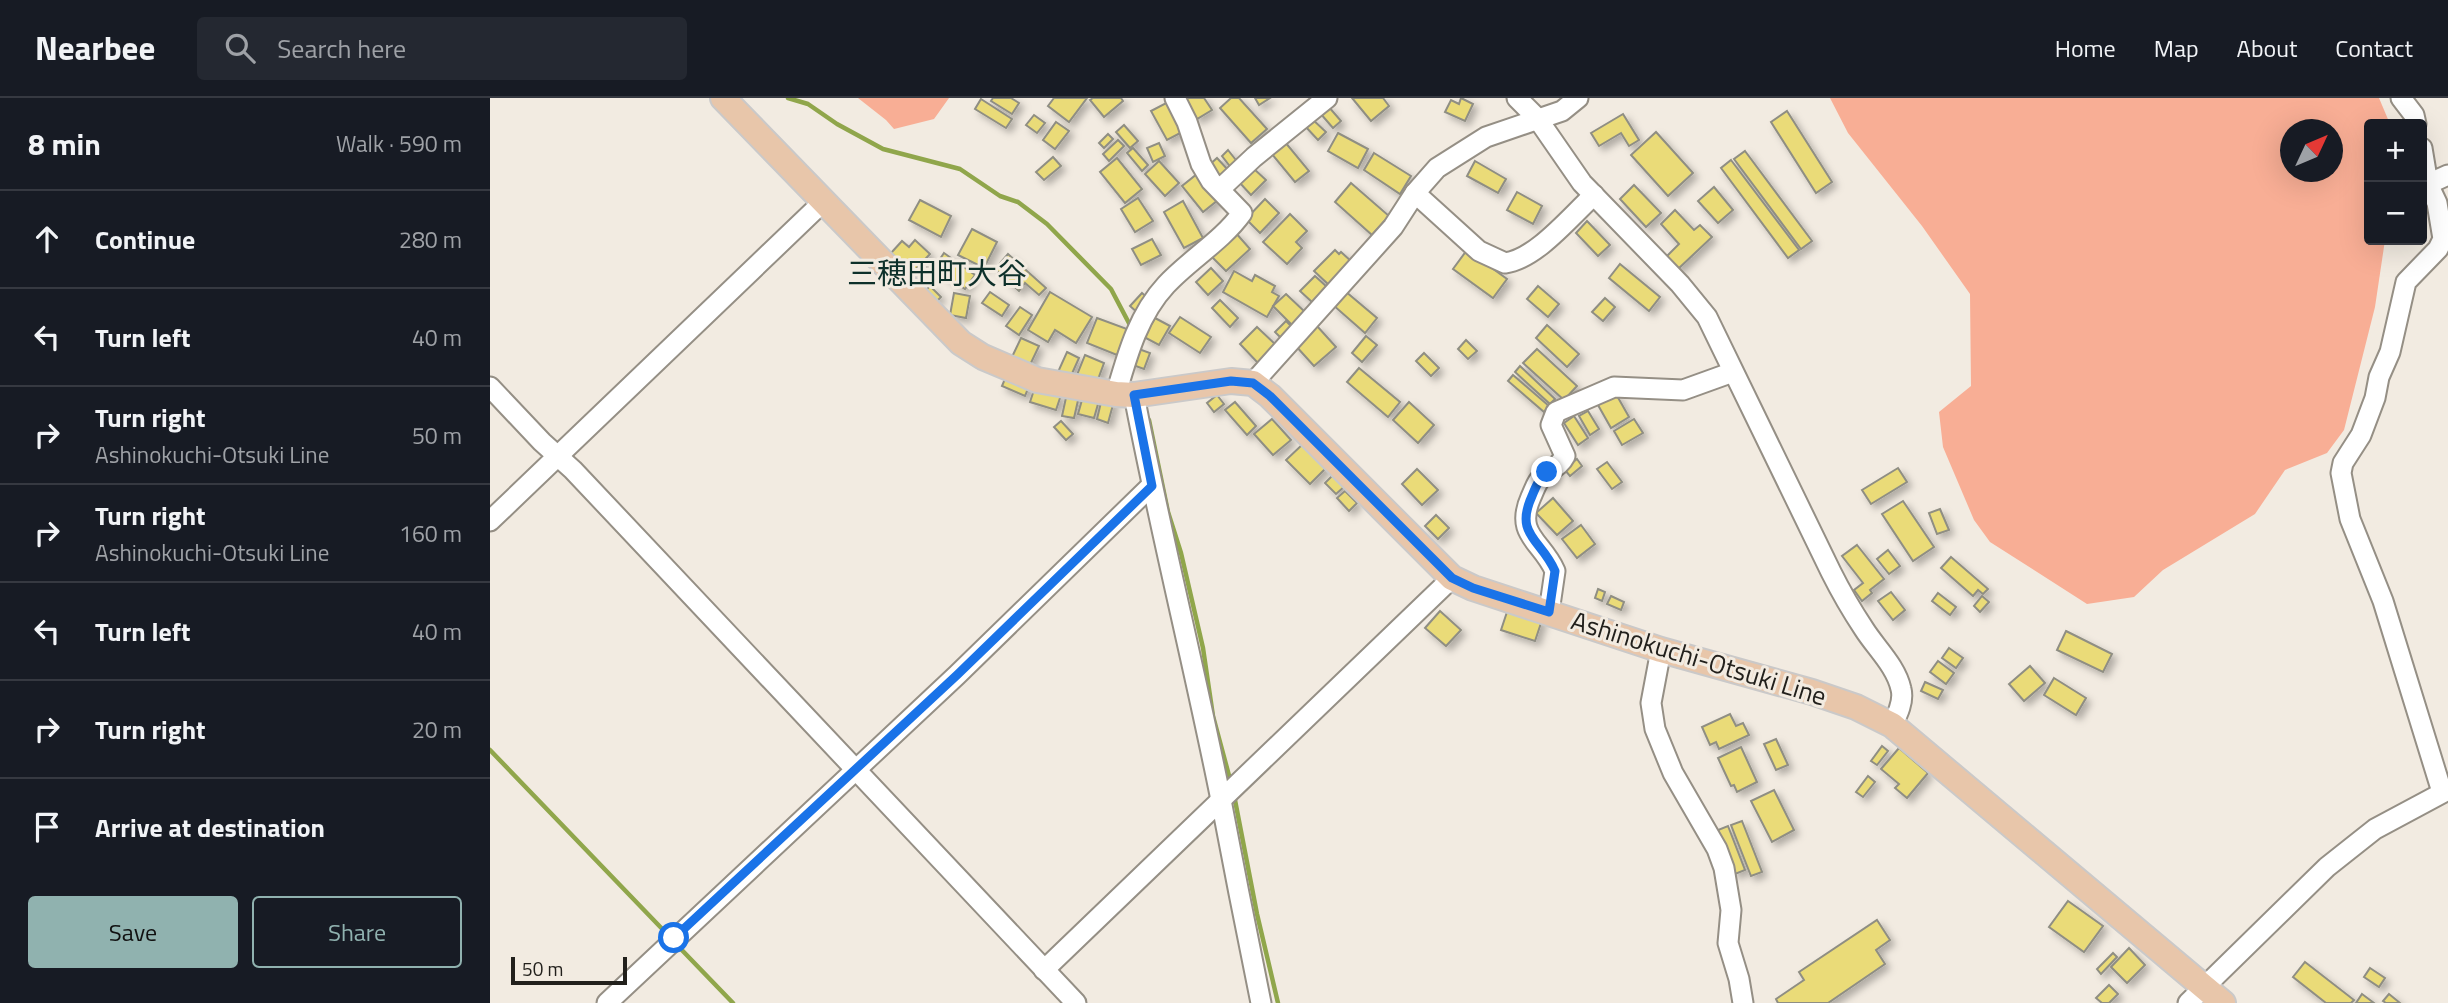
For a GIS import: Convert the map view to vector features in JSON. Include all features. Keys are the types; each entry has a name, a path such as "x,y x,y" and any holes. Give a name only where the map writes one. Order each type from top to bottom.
{"main road":[{"path":"723,98 961,343 983,357 1037,380 1125,395 1231,381 1253,383"},
{"name":"Ashinokuchi-Otsuki Line","path":"1253,383 1270,396 1452,578 1473,588 1661,650 1812,692 1892,725 2205,998"}],"street":[{"path":"1175,98 1187,122 1201,164 1211,181 1242,213 1165,286 1149,309 1130,346 1125,395 1152,486 1221,800 1261,1003"},
{"path":"1220,189 1327,98"},
{"path":"1517,98 1537,118 1582,183 1680,284 1707,317 1831,572 1851,609 1896,675 1901,699 1899,712 1892,725"},
{"path":"1253,383 1393,227 1415,193 1437,168 1486,137 1562,111 1578,98"},
{"path":"2401,98 2415,119"},
{"path":"2428,184 2448,175"},
{"path":"2205,998 2327,867 2375,829 2445,791 2383,601 2350,519 2341,473 2343,463 2361,435 2375,398 2379,377 2390,352 2406,282 2438,249 2443,239 2437,203 2427,178"},
{"path":"1415,193 1479,251 1505,263 1522,258 1535,250 1594,195"},
{"path":"490,521 824,201"},
{"path":"1549,612 1555,571 1529,533 1524,519 1539,479 1557,468 1565,456 1551,425 1556,412 1614,387 1683,390 1733,372"},
{"path":"490,387 1076,1003"},
{"path":"607,1003 1152,486"},
{"path":"1044,970 1452,578"},
{"path":"1661,650 1651,703 1654,729 1672,773 1717,849 1724,868 1731,910 1728,943 1743,1003"}],"shaded area":[{"path":"858,98 949,98 934,119 894,129"},
{"path":"1830,98 2379,98 2388,119 2364,119 2364,245 2384,245 2375,307 2344,430 2327,453 2285,470 2255,514 2163,570 2134,597 2087,604 1990,542 1974,520 1943,447 1939,412 1971,386 1970,294 1922,226 1848,133"}],"building":[{"path":"993,98 1011,98 1019,103 1012,114 991,101"},
{"path":"1054,98 1087,98 1069,122 1048,106"},
{"path":"1121,98 1123,101 1104,117 1090,100"},
{"path":"1185,98 1204,98 1212,110 1197,119"},
{"path":"1231,98 1239,98 1267,129 1251,143 1220,108"},
{"path":"1255,98 1270,98 1259,105"},
{"path":"1352,98 1383,98 1389,106 1371,121"},
{"path":"1461,98 1473,104 1465,121 1445,112 1451,100 1459,104"},
{"path":"981,99 1012,119 1006,128 975,109"},
{"path":"1170,101 1186,130 1167,140 1151,111"},
{"path":"1328,106 1341,121 1333,128 1320,113"},
{"path":"1787,111 1832,182 1816,193 1771,122"},
{"path":"1623,114 1639,140 1629,146 1621,133 1599,146 1591,133"},
{"path":"1034,115 1045,123 1037,133 1026,125"},
{"path":"1311,118 1326,132 1318,140 1304,125"},
{"path":"1056,122 1069,131 1055,149 1043,140"},
{"path":"1124,125 1138,141 1130,148 1116,132"},
{"path":"1656,132 1693,173 1668,196 1631,155"},
{"path":"1338,133 1368,149 1358,168 1328,151"},
{"path":"1108,134 1113,139 1104,148 1099,143"},
{"path":"1118,140 1124,146 1109,161 1103,154"},
{"path":"1285,142 1309,171 1295,182 1271,153"},
{"path":"1159,143 1165,156 1153,162 1147,148"},
{"path":"1133,148 1148,165 1142,171 1127,153"},
{"path":"1228,150 1239,164 1232,169 1222,156"},
{"path":"1745,151 1812,241 1801,249 1734,159"},
{"path":"1374,153 1411,176 1400,194 1364,170"},
{"path":"1053,157 1061,166 1044,180 1036,172"},
{"path":"1117,158 1142,189 1125,203 1100,172"},
{"path":"1217,158 1229,171 1219,179 1208,166"},
{"path":"1731,160 1799,250 1788,258 1721,168"},
{"path":"1159,161 1179,183 1165,196 1145,174"},
{"path":"1475,161 1506,179 1498,193 1467,176"},
{"path":"1253,168 1266,180 1251,195 1239,182"},
{"path":"1197,174 1218,200 1203,212 1182,186"},
{"path":"1351,183 1389,216 1372,235 1335,202"},
{"path":"1634,185 1661,213 1646,227 1620,199"},
{"path":"1714,187 1733,210 1718,223 1698,201"},
{"path":"1517,192 1542,206 1533,224 1507,210"},
{"path":"1138,198 1153,221 1135,232 1121,209"},
{"path":"1265,199 1279,213 1260,233 1246,219"},
{"path":"920,200 951,216 941,237 909,220"},
{"path":"1183,201 1203,238 1184,248 1164,212"},
{"path":"1675,210 1694,230 1700,225 1712,237 1678,269 1666,257 1679,244 1661,224"},
{"path":"1290,214 1307,231 1296,242 1302,248 1287,264 1263,242"},
{"path":"1587,221 1610,245 1598,256 1576,233"},
{"path":"972,229 997,242 984,268 958,255"},
{"path":"1235,232 1250,249 1226,271 1210,255"},
{"path":"1152,239 1161,255 1141,265 1132,249"},
{"path":"915,240 930,254 912,273 891,253 902,241 909,247"},
{"path":"1335,250 1352,262 1329,285 1314,271"},
{"path":"1467,250 1507,279 1493,298 1453,269"},
{"path":"944,253 975,275 965,289 934,268"},
{"path":"1008,254 1046,288 1039,295 1025,283 1019,291 995,269"},
{"path":"1620,264 1660,297 1649,311 1609,278"},
{"path":"1211,268 1223,281 1208,295 1196,282"},
{"path":"1234,271 1252,281 1255,275 1275,286 1272,292 1279,296 1267,317 1223,292"},
{"path":"1315,276 1327,287 1312,302 1300,291"},
{"path":"930,286 941,297 937,301 926,290"},
{"path":"1538,286 1559,304 1548,317 1527,299"},
{"path":"1345,291 1377,318 1365,333 1333,305"},
{"path":"990,292 1009,305 1002,316 982,303"},
{"path":"1050,292 1092,317 1076,343 1055,330 1048,342 1028,330"},
{"path":"954,293 970,296 966,318 950,315"},
{"path":"1142,293 1150,300 1139,314 1130,306"},
{"path":"1286,294 1305,312 1292,325 1273,306"},
{"path":"1605,298 1615,307 1603,321 1592,312"},
{"path":"1220,300 1238,318 1230,327 1212,308"},
{"path":"1020,307 1032,315 1019,335 1006,326"},
{"path":"1180,317 1211,337 1200,353 1169,333"},
{"path":"1097,318 1127,329 1117,355 1087,343"},
{"path":"1155,318 1170,326 1159,345 1144,337"},
{"path":"1286,321 1292,327 1281,338 1275,332"},
{"path":"1547,325 1579,354 1567,367 1536,338"},
{"path":"1317,326 1336,347 1314,366 1295,345"},
{"path":"1257,327 1276,345 1258,363 1240,344"},
{"path":"1366,336 1377,345 1362,362 1352,353"},
{"path":"1021,338 1039,346 1029,367 1011,359"},
{"path":"1466,340 1477,351 1468,359 1458,349"},
{"path":"1136,348 1150,353 1144,369 1130,364"},
{"path":"1537,349 1577,386 1564,400 1523,363"},
{"path":"1067,352 1079,358 1070,378 1058,372"},
{"path":"1424,353 1439,368 1431,376 1416,361"},
{"path":"1085,355 1104,363 1097,382 1077,375"},
{"path":"1520,366 1555,399 1550,404 1515,372"},
{"path":"1359,368 1400,402 1388,417 1347,382"},
{"path":"1007,374 1030,384 1025,396 1002,386"},
{"path":"1513,375 1549,406 1544,412 1508,381"},
{"path":"1035,387 1061,395 1056,410 1030,402"},
{"path":"1067,393 1079,396 1074,418 1062,416"},
{"path":"1084,393 1100,397 1094,418 1078,414"},
{"path":"1616,394 1629,417 1611,428 1598,405"},
{"path":"1217,395 1224,404 1214,412 1207,403"},
{"path":"1102,398 1114,401 1108,423 1097,419"},
{"path":"1235,402 1256,426 1247,435 1225,410"},
{"path":"1409,402 1434,425 1418,443 1393,420"},
{"path":"1588,411 1599,429 1590,435 1579,416"},
{"path":"1574,416 1588,438 1578,445 1564,423"},
{"path":"1272,419 1291,440 1273,455 1254,434"},
{"path":"1634,419 1643,433 1622,445 1614,431"},
{"path":"1061,421 1073,434 1066,440 1054,427"},
{"path":"1304,443 1327,467 1310,484 1286,460"},
{"path":"1577,459 1582,466 1570,476 1564,469"},
{"path":"1607,462 1622,482 1612,489 1597,469"},
{"path":"1898,468 1907,482 1871,504 1862,490"},
{"path":"1417,469 1438,490 1422,505 1402,484"},
{"path":"1334,474 1345,486 1336,494 1325,483"},
{"path":"1345,491 1357,503 1349,511 1337,498"},
{"path":"1553,498 1573,521 1557,535 1536,513"},
{"path":"1903,501 1934,547 1913,561 1882,514"},
{"path":"1940,509 1949,530 1937,534 1929,513"},
{"path":"1436,515 1449,528 1438,539 1425,526"},
{"path":"1581,525 1595,544 1577,558 1562,539"},
{"path":"1857,545 1884,579 1870,590 1872,593 1862,601 1854,590 1863,583 1842,556"},
{"path":"1888,550 1900,566 1889,574 1877,559"},
{"path":"1951,557 1988,589 1983,594 1978,590 1973,596 1941,568"},
{"path":"1598,589 1605,592 1602,601 1595,598"},
{"path":"1891,592 1905,610 1893,620 1878,601"},
{"path":"1938,593 1956,607 1950,615 1932,601"},
{"path":"1611,596 1624,602 1621,610 1607,604"},
{"path":"1982,596 1989,602 1980,612 1974,606"},
{"path":"1508,609 1542,620 1535,641 1501,630"},
{"path":"1440,611 1461,630 1446,646 1425,628"},
{"path":"2066,631 2112,654 2103,672 2057,650"},
{"path":"1949,648 1963,658 1956,668 1942,658"},
{"path":"1938,661 1954,673 1946,684 1930,672"},
{"path":"2030,666 2045,683 2024,701 2009,684"},
{"path":"2054,678 2086,698 2076,715 2044,695"},
{"path":"1925,682 1943,690 1938,699 1921,691"},
{"path":"1730,714 1736,726 1743,723 1749,735 1719,749 1716,742 1710,745 1702,727"},
{"path":"1776,739 1788,765 1776,770 1764,744"},
{"path":"1882,746 1888,751 1877,765 1871,761"},
{"path":"1741,747 1757,782 1737,792 1734,785 1731,786 1718,758"},
{"path":"1899,748 1928,773 1907,798 1895,788 1899,784 1881,769"},
{"path":"1868,776 1875,782 1863,797 1856,792"},
{"path":"1774,790 1794,830 1772,842 1751,801"},
{"path":"1742,821 1762,872 1751,876 1731,825"},
{"path":"1728,826 1745,870 1735,874 1718,830"},
{"path":"2068,901 2103,926 2084,952 2049,927"},
{"path":"1877,920 1890,940 1876,950 1885,964 1828,1003 1778,1003 1776,999 1804,980 1799,972"},
{"path":"2129,948 2145,965 2127,983 2111,967"},
{"path":"2113,953 2117,957 2101,974 2097,969"},
{"path":"2305,962 2354,1000 2351,1003 2326,1003 2293,977"},
{"path":"2370,968 2385,978 2379,987 2364,977"},
{"path":"2109,985 2118,994 2109,1003 2102,1003 2096,998"},
{"path":"2362,994 2374,1003 2356,1003"},
{"path":"2389,994 2400,1003 2383,1001"}],"waterway":[{"path":"788,98 808,104 837,124 883,149 960,169 1000,196 1018,202 1047,224 1111,289 1131,327"},
{"path":"1149,420 1168,512 1181,553 1203,648 1213,716 1231,783"},
{"path":"490,750 669,936"},
{"path":"1234,795 1257,914 1278,1003"},
{"path":"677,945 733,1003"}],"district":[{"name":"三穂田町大谷","path":"937,273"}],"route":[{"path":"674,938 957,675 1152,486 1134,395 1231,381 1253,383 1270,396 1452,578 1473,588 1549,612 1555,571 1529,533 1524,519 1539,479 1547,472"}]}
